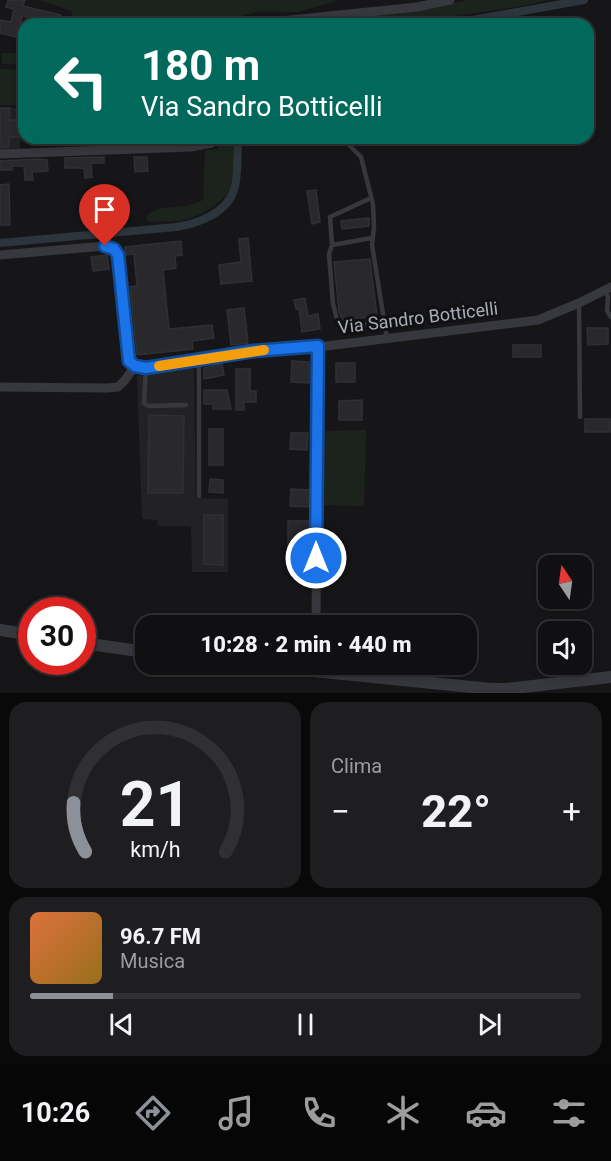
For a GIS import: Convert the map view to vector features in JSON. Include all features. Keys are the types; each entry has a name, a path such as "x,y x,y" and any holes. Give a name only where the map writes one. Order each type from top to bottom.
{"street":[{"path":"307,18 417,6 450,0"},
{"path":"0,154 191,147 207,144"},
{"path":"0,255 105,246 114,249 120,263 129,361 135,366 118,387 0,387"},
{"name":"Via Sandro Botticelli","path":"135,366 146,368 253,351 387,339 538,320 608,288"},
{"path":"316,615 318,346"},
{"path":"0,630 18,633"},
{"path":"96,645 135,650"},
{"path":"370,675 493,691 611,677"}],"lane":[{"path":"348,144 361,157 371,198 374,227 372,238 387,339"},
{"path":"371,198 330,217 332,245 329,254 333,304 338,323 343,327 385,324"},
{"path":"332,245 372,238"},
{"path":"608,288 607,311 611,317"},
{"path":"579,303 580,417"},
{"path":"199,359 199,496"},
{"path":"146,368 144,403 148,406 186,405"}],"shaded area":[{"path":"39,0 335,0 335,2 297,12 257,12 233,18 72,18 72,11"},
{"path":"469,0 548,0 441,18 335,18"},
{"path":"2,53 18,53 18,64 2,64"},
{"path":"0,69 18,70 18,105 0,105"},
{"path":"0,108 18,108 20,148 0,150"},
{"path":"219,144 235,144 233,177 230,189 223,199 190,218 180,221 148,222 146,218 154,211 189,205 203,200 205,150 217,149"},
{"path":"194,368 196,498 228,499 228,572 192,572 191,526 158,526 157,520 142,519 137,376"},
{"path":"366,430 364,506 323,505 323,431"}],"building":[{"path":"8,0 25,0 23,6 61,15 60,18 22,16 18,18 17,37 0,33 0,20 11,22 14,9 6,7"},
{"path":"0,108 10,108 9,120 18,120 18,137 9,137 8,147 0,147"},
{"path":"104,157 104,163 91,163 92,177 85,178 84,168 65,168 65,158"},
{"path":"134,157 147,157 148,171 135,172"},
{"path":"47,160 48,171 32,172 33,180 25,180 24,166 12,166 12,170 0,170 0,161"},
{"path":"9,184 10,225 0,225 0,185"},
{"path":"316,190 320,222 312,224 307,191"},
{"path":"369,218 369,226 342,229 341,221"},
{"path":"248,238 252,281 221,284 219,265 241,262 239,239"},
{"path":"181,241 182,255 175,256 176,268 163,270 169,329 212,325 214,338 192,341 193,349 137,355 130,287 137,286 134,254 126,255 125,247"},
{"path":"107,255 109,269 93,271 91,257"},
{"path":"370,259 377,316 342,320 334,262"},
{"path":"305,298 308,316 318,314 320,329 302,332 299,308 296,309 294,300"},
{"path":"244,308 248,343 231,345 227,310"},
{"path":"587,328 608,328 608,344 588,345"},
{"path":"513,345 541,345 541,357 513,357"},
{"path":"292,361 309,362 309,383 291,382"},
{"path":"336,363 355,363 355,382 336,382"},
{"path":"222,364 224,375 204,379 204,368"},
{"path":"236,369 250,369 250,391 256,391 256,402 244,402 244,410 236,410"},
{"path":"204,390 227,390 231,409 213,409 213,404 204,404"},
{"path":"362,400 362,420 339,420 339,401"},
{"path":"149,415 184,416 183,493 148,493"},
{"path":"585,419 610,419 610,432 585,432"},
{"path":"209,429 223,429 223,465 209,465"},
{"path":"291,433 308,433 307,450 290,449"},
{"path":"210,479 223,480 223,493 209,492"},
{"path":"291,489 310,490 309,507 290,506"},
{"path":"204,515 223,515 223,565 204,564"},
{"path":"288,521 310,521 310,563 288,563"}],"waterway":[{"path":"484,18 584,0"},
{"path":"0,243 176,227 202,220 225,205 234,190 238,144"}],"slow traffic":[{"path":"159,366 264,350"}],"route":[{"path":"105,246 114,249 120,263 129,361 135,366 146,368 253,351 318,346 316,558"}]}
